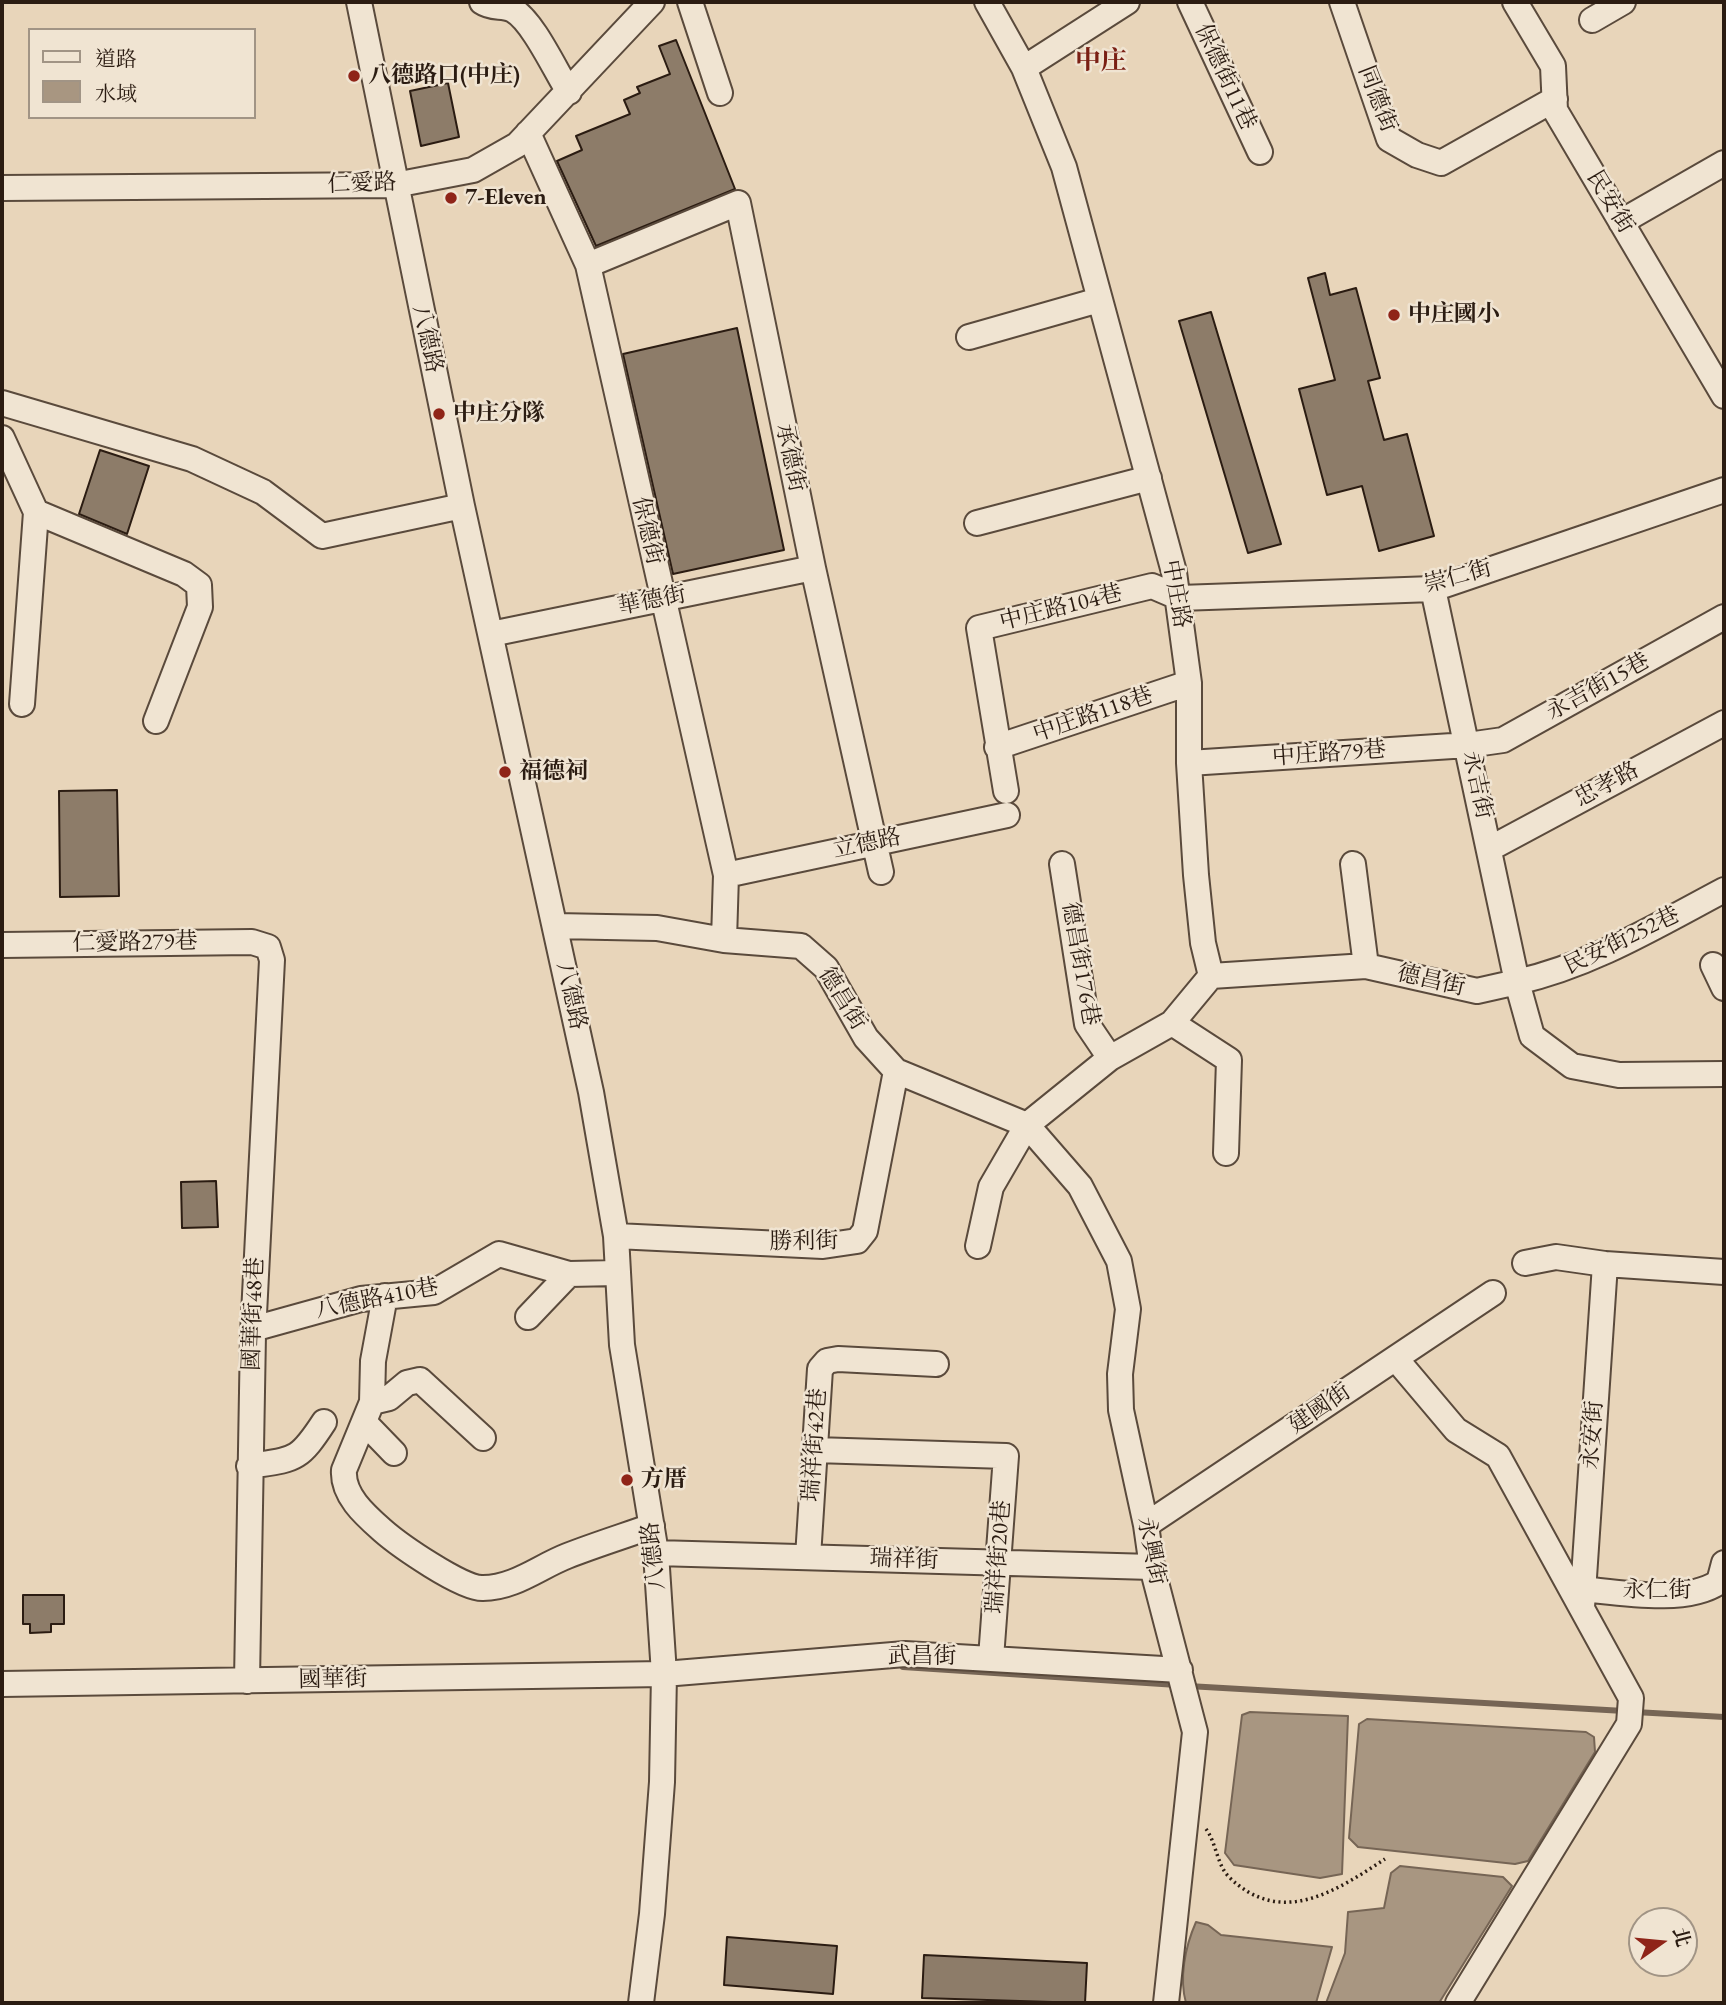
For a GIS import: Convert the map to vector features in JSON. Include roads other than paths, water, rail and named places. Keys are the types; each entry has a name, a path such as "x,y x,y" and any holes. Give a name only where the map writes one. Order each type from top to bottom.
{"street":[{"name":"八德路","path":"359,2 462,506 591,1092 616,1236 622,1345 656,1553 664,1674 662,1782 652,1914 641,2003"},
{"path":"482,2 488,6 513,10 531,30 569,92"},
{"name":"仁愛路","path":"2,188 395,185 473,170 516,145 652,2"},
{"path":"690,2 720,93"},
{"name":"中庄路","path":"987,2 1024,68 1064,167 1180,597 1189,682 1189,762 1196,875 1203,943 1211,976"},
{"path":"1024,68 1127,2"},
{"name":"保德街11巷","path":"1190,2 1260,152"},
{"name":"同德街","path":"1342,2 1389,139 1418,155 1441,163 1555,99"},
{"name":"民安街","path":"1515,2 1553,66 1555,110 1724,396"},
{"path":"1592,20 1623,2"},
{"name":"保德街","path":"528,133 588,265 726,875 724,940"},
{"path":"1621,222 1724,163"},
{"name":"承德街","path":"588,265 738,202 813,568 881,873"},
{"path":"969,337 1099,300"},
{"path":"2,403 192,458 263,492 322,536 462,506"},
{"path":"2,438 36,512 22,704"},
{"path":"977,523 1149,478"},
{"name":"崇仁街","path":"1180,597 1433,589 1724,490"},
{"path":"36,512 184,574 199,585 200,607 156,721"},
{"name":"華德街","path":"491,634 813,568"},
{"name":"中庄路104巷","path":"1007,803 979,628 1152,586 1180,597"},
{"name":"永吉街","path":"1433,589 1491,848 1517,982"},
{"name":"永吉街15巷","path":"1468,746 1503,740 1724,617"},
{"name":"中庄路118巷","path":"997,747 1189,682"},
{"name":"忠孝路","path":"1491,848 1724,723"},
{"name":"中庄路79巷","path":"1189,762 1468,746"},
{"name":"立德路","path":"726,875 874,843 1007,803"},
{"name":"德昌街176巷","path":"1062,864 1087,1024 1110,1058"},
{"path":"1353,864 1366,966"},
{"name":"民安街252巷","path":"1517,982 1590,961 1724,890"},
{"name":"德昌街","path":"556,926 657,928 724,940 801,946 826,968 866,1038 896,1070 1027,1125"},
{"name":"仁愛路279巷","path":"2,945 251,942 268,947"},
{"name":"國華街48巷","path":"247,1681 253,1329 272,960 268,947"},
{"path":"1713,965 1724,988"},
{"name":"德昌街","path":"1211,976 1366,966 1477,991 1517,982"},
{"path":"978,1246 991,1187 1027,1125 1110,1058 1172,1023 1211,976"},
{"path":"1517,982 1532,1036 1572,1066 1619,1075 1724,1074"},
{"path":"1172,1023 1229,1060 1226,1153"},
{"name":"勝利街","path":"616,1236 823,1246 857,1241 865,1231 896,1070"},
{"name":"永興街","path":"1027,1125 1080,1186 1119,1261 1128,1309 1120,1374 1121,1410 1146,1525 1152,1567 1195,1732 1166,2003"},
{"name":"八德路410巷","path":"253,1329 361,1298 434,1292 499,1254 569,1274 617,1273"},
{"path":"1525,1263 1556,1257 1605,1264 1724,1272"},
{"name":"永安街","path":"1579,1595 1605,1264"},
{"path":"528,1317 569,1274"},
{"name":"建國街","path":"1146,1525 1493,1293"},
{"path":"385,1296 373,1361 368,1412 343,1478 360,1511 391,1539 466,1584 480,1589 502,1586 564,1557 652,1527"},
{"path":"1395,1359 1456,1430 1499,1456 1579,1595 1626,1688 1630,1715 1458,2003"},
{"name":"瑞祥街42巷","path":"808,1557 820,1369 827,1361 936,1364"},
{"path":"368,1412 407,1383 420,1380 483,1438"},
{"path":"368,1412 394,1453"},
{"path":"250,1466 297,1457 306,1451 324,1422"},
{"name":"瑞祥街20巷","path":"815,1450 1006,1456 991,1658"},
{"name":"瑞祥街","path":"656,1553 1152,1567"},
{"name":"永仁街","path":"1579,1595 1680,1595 1706,1591 1719,1583 1724,1563"},
{"name":"武昌街","path":"664,1674 905,1654 991,1658 1182,1680"},
{"name":"國華街","path":"2,1684 664,1674"}],"water":[{"path":"1250,1712 1348,1716 1342,1874 1320,1878 1234,1865 1225,1853 1242,1715"},
{"path":"1367,1719 1586,1732 1594,1737 1595,1752 1528,1861 1515,1864 1358,1847 1349,1838 1359,1724"},
{"path":"1400,1866 1503,1877 1512,1886 1439,2003 1326,2003 1345,1953 1348,1912 1384,1908 1391,1873"},
{"path":"1196,1922 1208,1925 1221,1935 1332,1947 1316,2003 1186,2003 1184,1963"}],"waterway":[{"path":"903,1667 1177,1685"},
{"path":"1188,1686 1624,1711"},
{"path":"1635,1712 1724,1717"}],"place":[{"name":"八德路口(中庄)","path":"354,76"},
{"name":"7-Eleven","path":"451,198"},
{"name":"中庄國小","path":"1394,315"},
{"name":"中庄分隊","path":"439,414"},
{"name":"福德祠","path":"505,772"},
{"name":"方厝","path":"627,1480"}],"district":[{"name":"中庄","path":"1101,62"}]}
